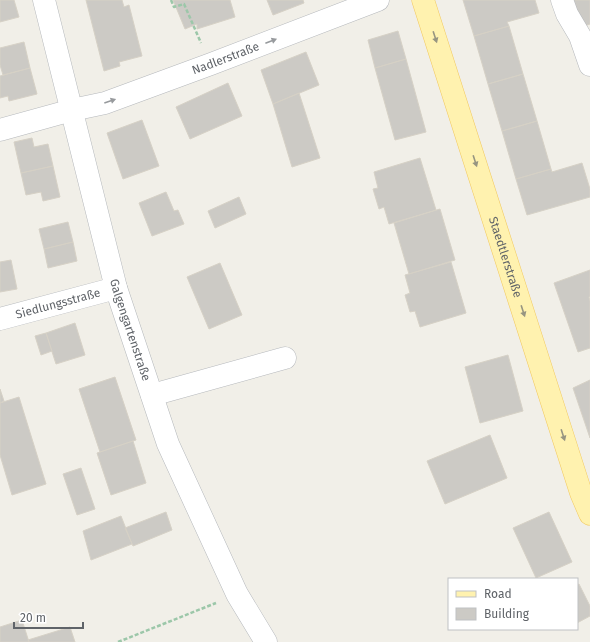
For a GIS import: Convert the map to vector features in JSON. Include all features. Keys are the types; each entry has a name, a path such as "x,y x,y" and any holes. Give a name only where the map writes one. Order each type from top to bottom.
{"main road":[{"name":"Staedtlerstraße","path":"423,0 581,494 590,514"}],"street":[{"name":"Galgengartenstraße","path":"44,0 116,288 168,444 237,594 266,642"},
{"name":"Nadlerstraße","path":"0,130 72,110 105,103 378,0"},
{"path":"562,0 567,14 580,36 590,65"},
{"name":"Siedlungsstraße","path":"0,319 116,288"},
{"path":"152,395 285,358"}],"path":[{"path":"171,0 174,7 184,4 210,64"},
{"path":"118,642 237,594"}],"building":[{"path":"0,0 14,0 19,17 0,22"},
{"path":"86,0 122,0 124,7 129,5 142,56 119,62 120,66 104,71"},
{"path":"173,0 230,0 235,17 197,29 197,24 185,29"},
{"path":"267,0 303,0 304,3 273,15"},
{"path":"463,0 535,0 539,13 507,22 509,26 474,36"},
{"path":"573,0 590,0 590,24 582,27"},
{"path":"509,26 523,74 488,84 474,36"},
{"path":"398,31 406,59 375,68 368,40"},
{"path":"24,42 30,68 3,75 0,65 0,48"},
{"path":"306,52 319,85 273,104 261,70"},
{"path":"406,59 426,132 395,140 375,68"},
{"path":"30,68 37,94 9,101 8,96 0,98 0,76"},
{"path":"523,74 537,121 502,131 488,84"},
{"path":"228,83 242,116 190,139 176,107"},
{"path":"299,93 320,158 292,167 273,104"},
{"path":"142,120 159,166 123,179 107,133"},
{"path":"537,121 551,169 516,179 502,131"},
{"path":"32,138 34,147 48,144 53,166 21,173 14,142"},
{"path":"420,158 436,210 389,224 384,207 379,209 373,189 378,188 374,172"},
{"path":"582,163 590,189 590,197 527,215 516,179 551,169 552,172"},
{"path":"53,166 60,197 43,201 41,192 26,195 21,173"},
{"path":"166,192 174,211 178,210 184,224 152,236 139,203"},
{"path":"239,197 246,214 215,228 208,211"},
{"path":"440,209 455,260 409,274 394,223"},
{"path":"68,222 73,242 44,249 39,229"},
{"path":"73,242 77,261 48,268 44,249"},
{"path":"11,260 17,289 0,292 0,262"},
{"path":"451,262 466,313 420,327 415,311 410,312 405,295 410,293 405,275"},
{"path":"220,263 242,315 209,329 187,277"},
{"path":"590,270 590,348 578,352 554,283"},
{"path":"75,323 85,355 56,364 46,333"},
{"path":"46,333 52,351 41,355 35,336"},
{"path":"508,355 523,411 480,423 465,367"},
{"path":"115,377 136,440 100,452 79,389"},
{"path":"590,380 590,438 573,388"},
{"path":"0,389 4,401 0,403"},
{"path":"19,397 46,484 12,495 0,455 0,403"},
{"path":"490,435 507,478 445,504 427,461"},
{"path":"133,441 146,483 111,495 97,453"},
{"path":"81,468 95,509 77,515 63,474"},
{"path":"166,512 172,530 133,546 125,528"},
{"path":"549,512 572,562 536,578 513,528"},
{"path":"121,516 132,544 91,560 83,531"},
{"path":"578,584 590,606 590,616 578,622"},
{"path":"22,620 29,642 0,642 0,627"},
{"path":"70,627 75,642 29,642 28,640"}]}
